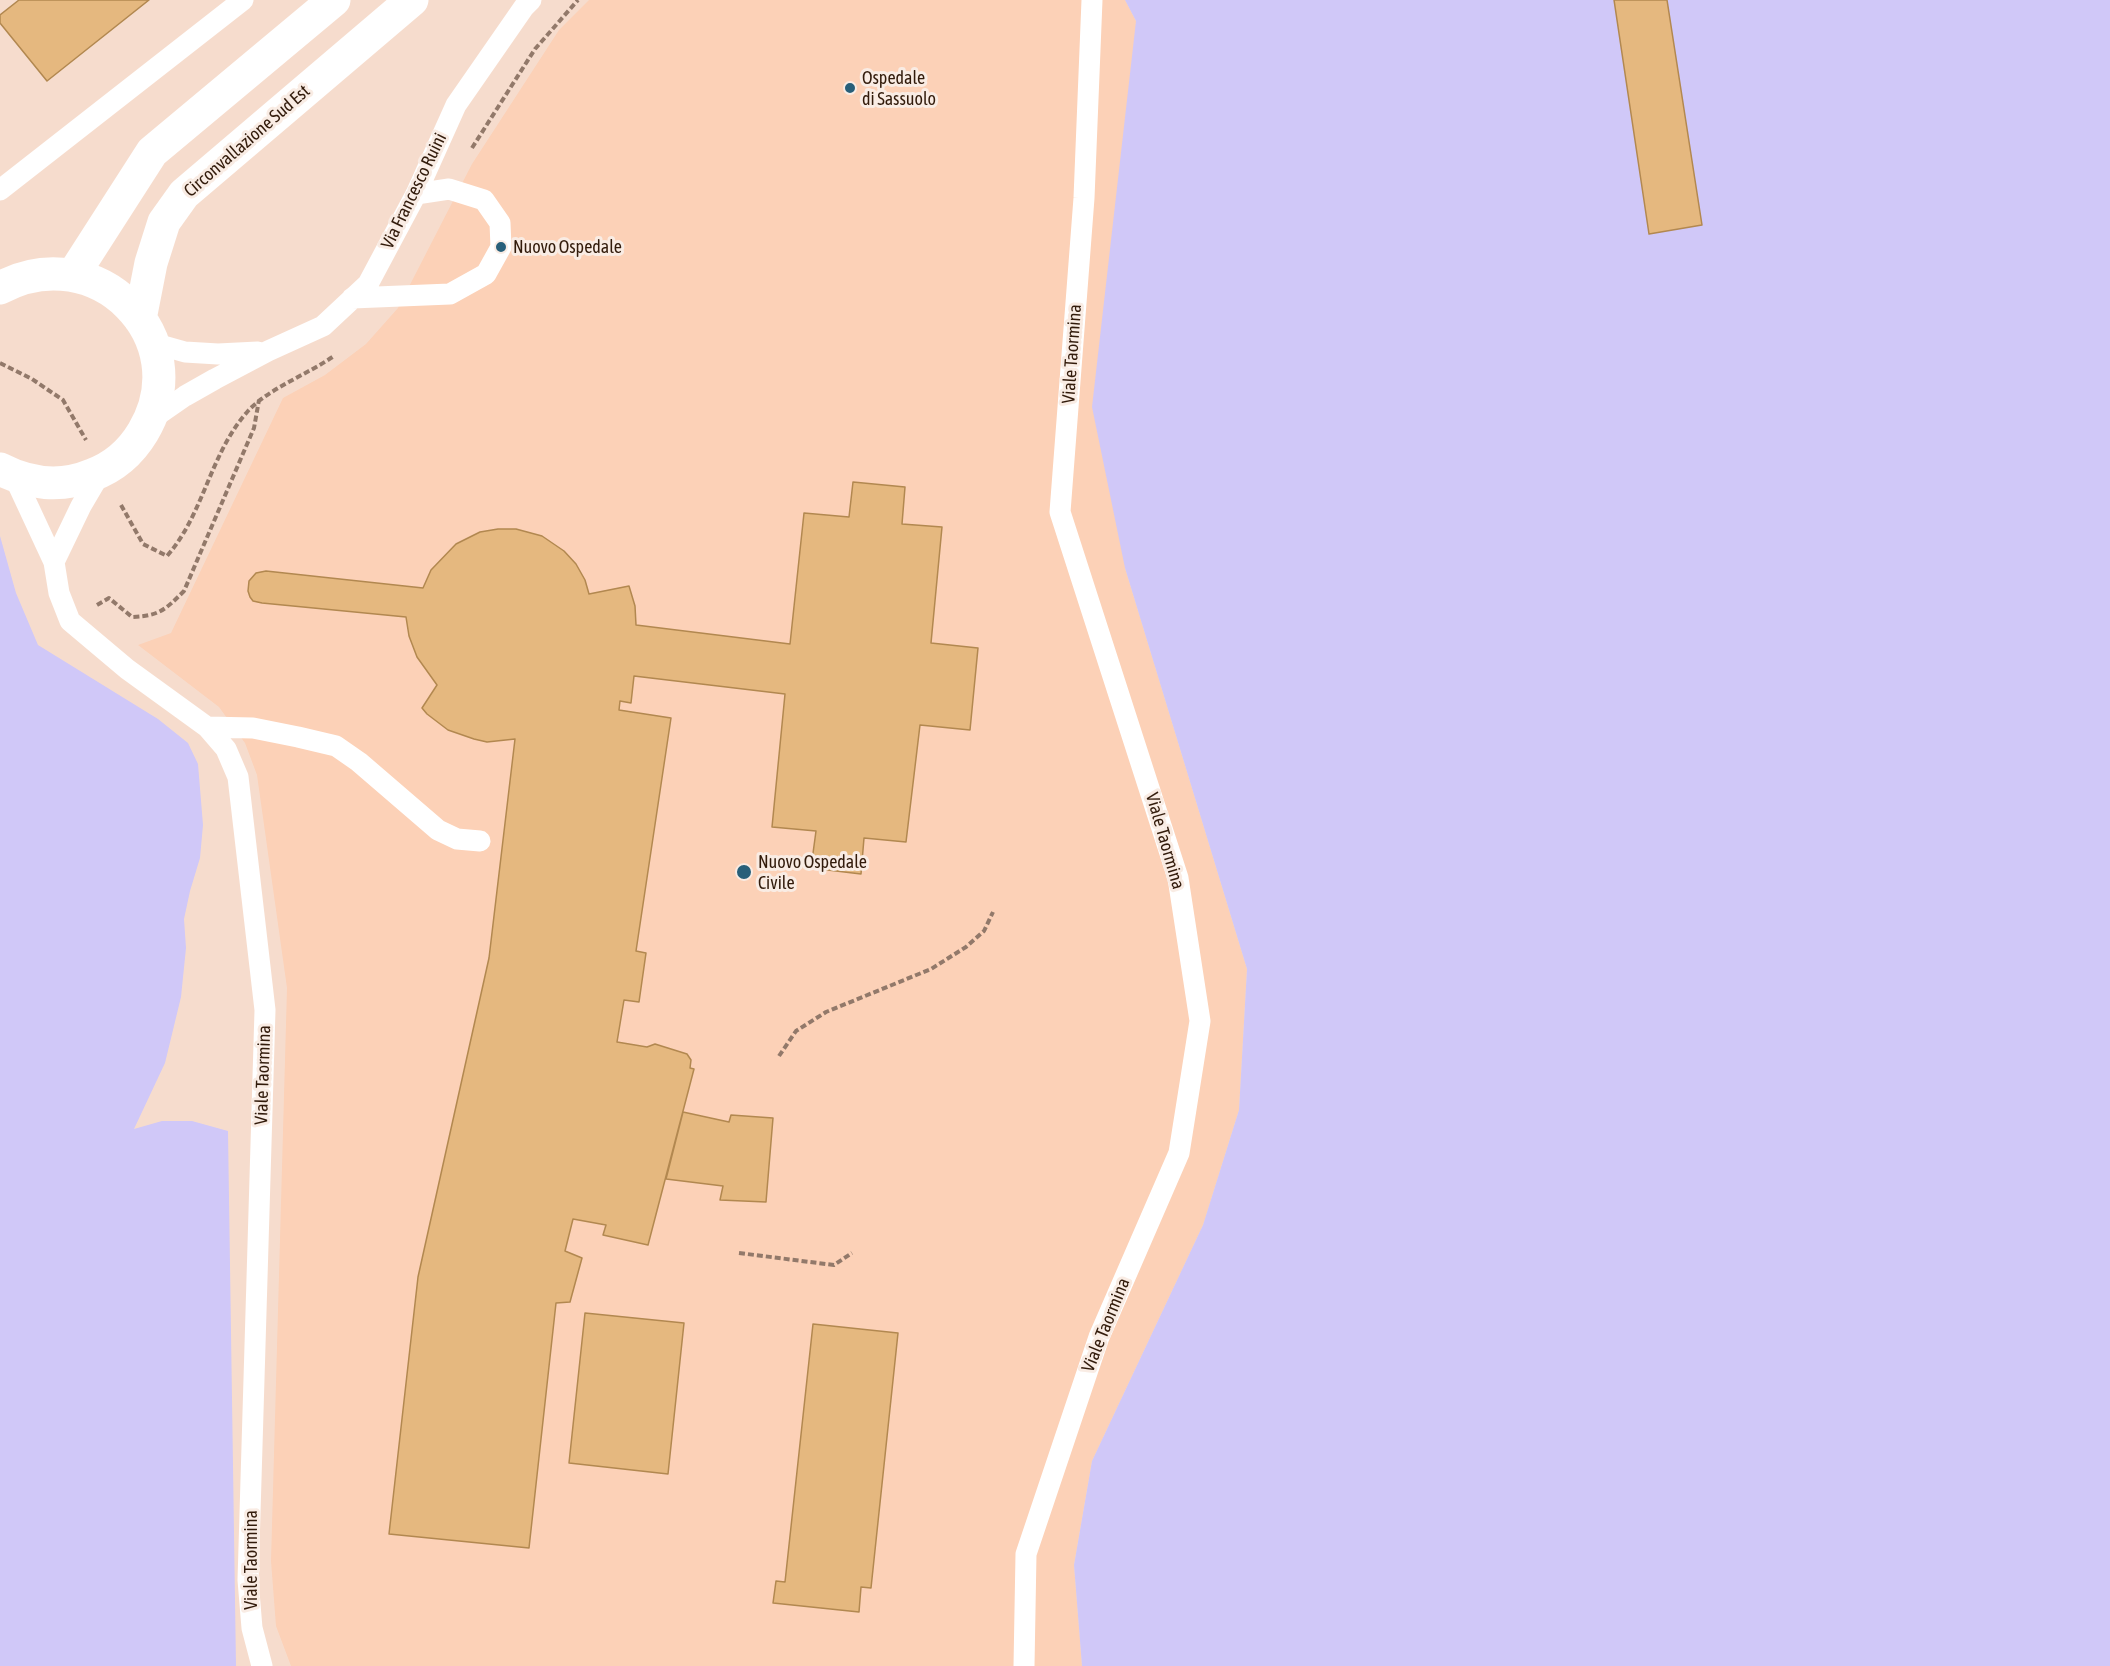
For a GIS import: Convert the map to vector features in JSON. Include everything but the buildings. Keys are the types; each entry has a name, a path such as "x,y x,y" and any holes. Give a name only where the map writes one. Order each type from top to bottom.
{"main road":[{"path":"73,275 152,152 334,0"},
{"name":"Circonvallazione Sud Est","path":"7,473 35,482 58,483 80,480 96,460 121,459 137,441 149,421 157,395 158,369 147,331 151,263 164,222 184,194 412,0"},
{"path":"0,288 31,276 52,273 73,275 111,290 127,303 147,331"}],"lane":[{"path":"0,189 243,0"},
{"name":"Via Francesco Ruini","path":"149,421 185,396 268,351 322,326 368,284 416,194 456,105 531,0"},
{"name":"Viale Taormina","path":"1023,1666 1026,1554 1099,1337 1179,1153 1200,1021 1178,878 1060,512 1084,198 1092,0"},
{"path":"352,298 398,298 450,294 486,274 501,247 500,222 484,200 449,189 416,194"},
{"path":"147,331 185,352 218,354 268,351"},
{"path":"54,562 81,506 96,460"},
{"name":"Viale Taormina","path":"7,473 54,562 59,593 70,621 127,669 207,727 226,749 238,777 264,1010 248,1580 252,1628 262,1666"},
{"path":"207,727 253,728 336,746 366,768 438,830 456,839 480,841"}],"path":[{"path":"0,363 32,379 63,400 96,460"},
{"path":"70,621 109,598 132,617 150,616 165,610 184,591 254,428 259,400"},
{"path":"779,1056 796,1031 826,1012 931,969 966,947 984,931 993,912"},
{"path":"739,1253 834,1265 852,1253"}],"shaded area":[{"name":"Nuovo Ospedale Civile","path":"589,0 1125,0 1136,21 1125,568 1247,969 1239,1110 1203,1225 1092,1461 1074,1565 1082,1666 291,1666 276,1626 271,1561 287,988 257,775 245,743 219,707 138,645 171,633 283,398 325,375 366,344 398,308 472,164 559,30"},
{"path":"1125,0 2110,0 2110,1666 1082,1666 1074,1565 1092,1461 1203,1225 1239,1110 1247,969 1125,568 1092,407 1136,21"},
{"path":"0,536 16,593 38,645 158,719 188,743 198,764 203,825 200,858 184,919 186,948 181,997 165,1063 134,1129 162,1121 192,1121 228,1131 236,1666 0,1666"}],"place":[{"name":"Ospedale di Sassuolo","path":"850,88"},
{"name":"Nuovo Ospedale","path":"501,247"},
{"name":"Nuovo Ospedale Civile","path":"744,872"}]}
